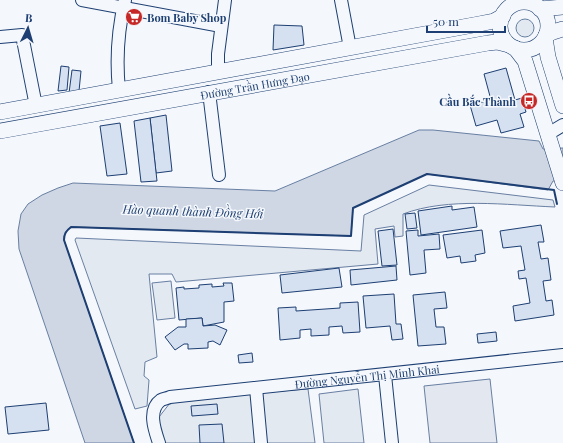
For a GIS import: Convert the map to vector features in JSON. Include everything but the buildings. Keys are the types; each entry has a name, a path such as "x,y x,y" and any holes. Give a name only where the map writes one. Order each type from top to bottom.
{"main road":[{"path":"563,7 523,3 515,4 505,9 500,22 503,38 525,61 563,183"},
{"path":"537,5 546,18 548,25 546,36 548,57 563,106"},
{"name":"Đường Trần Hưng Đạo","path":"0,112 494,21 505,9"},
{"path":"512,47 522,50 529,50 541,43 546,36 563,29"},
{"name":"Đường Trần Hưng Đạo","path":"0,131 209,92 488,43 497,42 512,47"},
{"path":"209,92 214,73"}],"street":[{"path":"82,0 124,3 221,26"},
{"path":"214,73 225,0"},
{"path":"341,0 350,48"},
{"path":"119,90 117,71 118,50 120,24 124,3"},
{"path":"0,37 22,35 36,106"},
{"path":"209,92 219,175"},
{"path":"550,139 563,126"},
{"name":"Đường Nguyễn Thị Minh Khai","path":"159,443 152,421 154,412 161,400 170,397 563,355"},
{"path":"385,375 392,443"},
{"path":"256,388 261,443"}],"shaded area":[{"path":"525,19 531,22 534,28 531,34 525,37 519,34 516,28 519,22"},
{"path":"429,185 553,200 555,207 478,203 439,205 403,214 403,236 395,237 394,226 375,229 378,264 176,282 172,274 149,274 157,357 145,362 144,376 149,380 147,406 135,409 75,240 76,238 361,251 364,215"},
{"path":"171,281 175,318 157,320 152,283"},
{"path":"490,379 497,443 430,443 424,386"},
{"path":"308,389 315,443 163,443 156,427 159,417 170,403 240,394"},
{"path":"358,389 364,443 324,443 319,394"}],"water":[{"name":"Hào quanh thành Đồng Hới","path":"419,130 433,130 539,141 543,149 563,148 563,180 553,181 548,190 427,174 353,208 351,236 76,227 67,230 64,240 134,443 85,443 19,249 18,231 21,214 28,204 42,195 73,183 275,191"}],"wall":[{"path":"134,443 64,240 64,236 71,227 351,236 353,208 427,174 554,190 557,204"}],"place":[{"name":"Bom Baby Shop","path":"134,17"},
{"name":"Cầu Bắc Thành","path":"529,101"}]}
